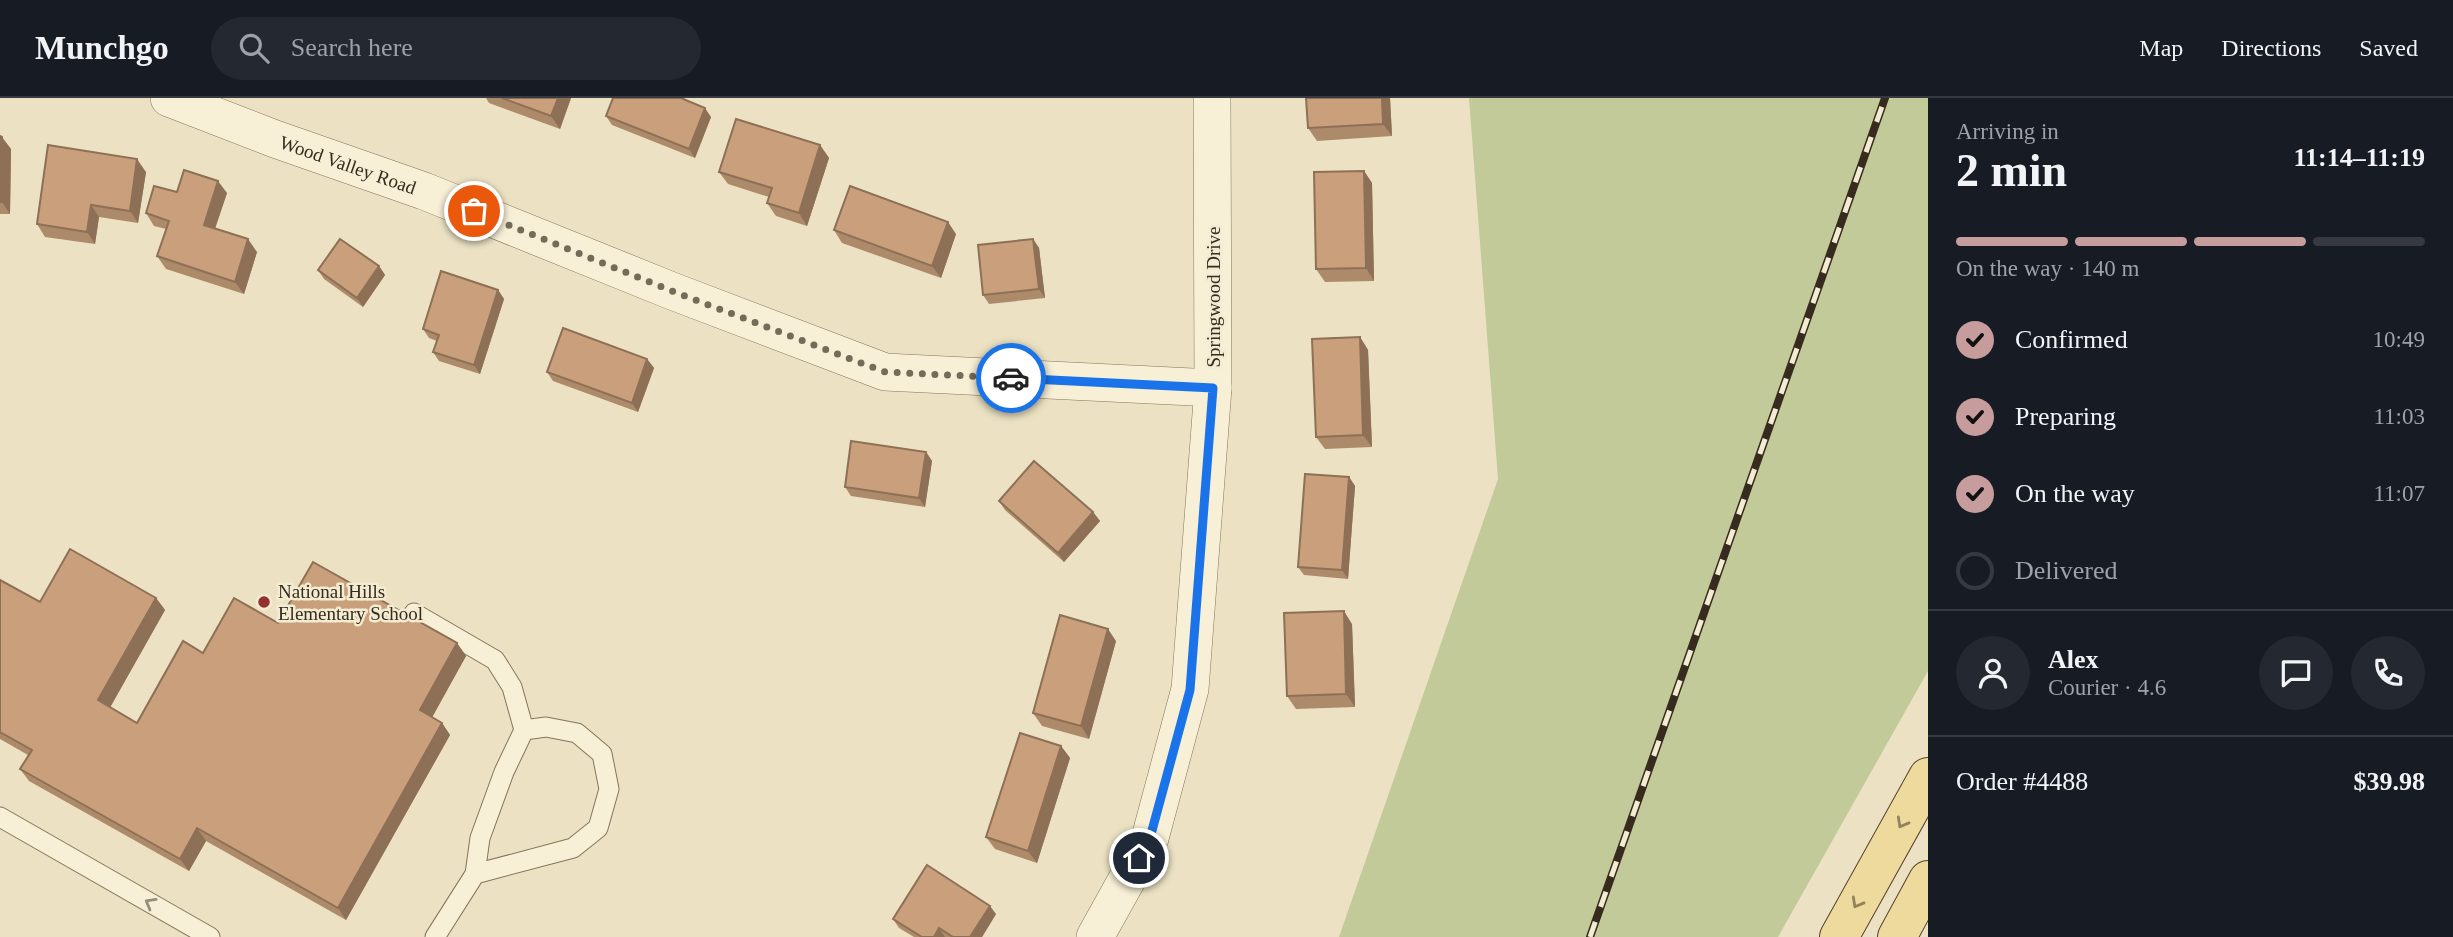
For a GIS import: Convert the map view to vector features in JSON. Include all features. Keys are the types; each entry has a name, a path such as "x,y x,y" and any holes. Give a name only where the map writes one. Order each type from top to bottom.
{"main road":[{"path":"1839,937 1928,777"},
{"path":"1897,937 1928,880"}],"street":[{"name":"Wood Valley Road","path":"169,98 275,139 425,191 672,291 885,372 1213,388"},
{"name":"Springwood Drive","path":"1095,937 1150,838 1190,690 1213,388 1212,98"}],"lane":[{"path":"414,613 495,660 512,687 524,730 504,772 480,838 475,874 435,937"},
{"path":"475,874 573,848 598,828 609,789 602,754 577,733 546,727 524,730"},
{"path":"0,817 210,937"}],"green space":[{"path":"1469,98 1928,98 1928,671 1778,937 1339,937 1498,479"}],"building":[{"path":"502,98 558,98 551,116"},
{"path":"613,98 681,98 705,108 689,149 606,116"},
{"path":"1306,98 1382,98 1383,124 1308,128"},
{"path":"736,119 820,145 799,213 767,203 772,188 719,172"},
{"path":"0,136 2,137 2,202 0,202"},
{"path":"48,145 137,159 130,211 91,205 87,232 37,224"},
{"path":"184,170 218,181 204,225 248,239 235,282 157,256 169,221 146,213 154,186 177,192"},
{"path":"1364,171 1366,268 1316,269 1314,172"},
{"path":"850,186 948,222 932,266 834,230"},
{"path":"340,239 379,266 357,298 318,270"},
{"path":"1033,239 1039,289 983,295 978,245"},
{"path":"441,271 498,290 474,365 433,352 439,335 423,329"},
{"path":"563,328 647,359 632,403 547,372"},
{"path":"1360,337 1363,435 1316,437 1312,339"},
{"path":"851,441 926,452 919,498 845,487"},
{"path":"1034,461 1093,512 1058,553 999,501"},
{"path":"1305,474 1349,477 1342,570 1298,567"},
{"path":"70,549 156,598 98,700 137,723 183,641 203,653 234,598 278,623 313,562 457,643 420,710 442,723 338,908 197,828 180,859 20,769 32,750 0,732 0,580 40,602"},
{"path":"1344,611 1346,694 1287,696 1284,613"},
{"path":"1060,615 1108,629 1081,726 1033,713"},
{"path":"1020,733 1061,746 1028,851 986,837"},
{"path":"927,865 990,906 970,937 953,937 939,928 934,937 922,937 893,919"}],"railway":[{"path":"1590,937 1885,98"}],"way so far":[{"path":"474,211 672,291 885,372 1011,378"}],"place":[{"name":"National Hills Elementary School","path":"264,602"}],"route":[{"path":"1011,378 1213,388 1190,690 1150,838 1139,858"}]}
